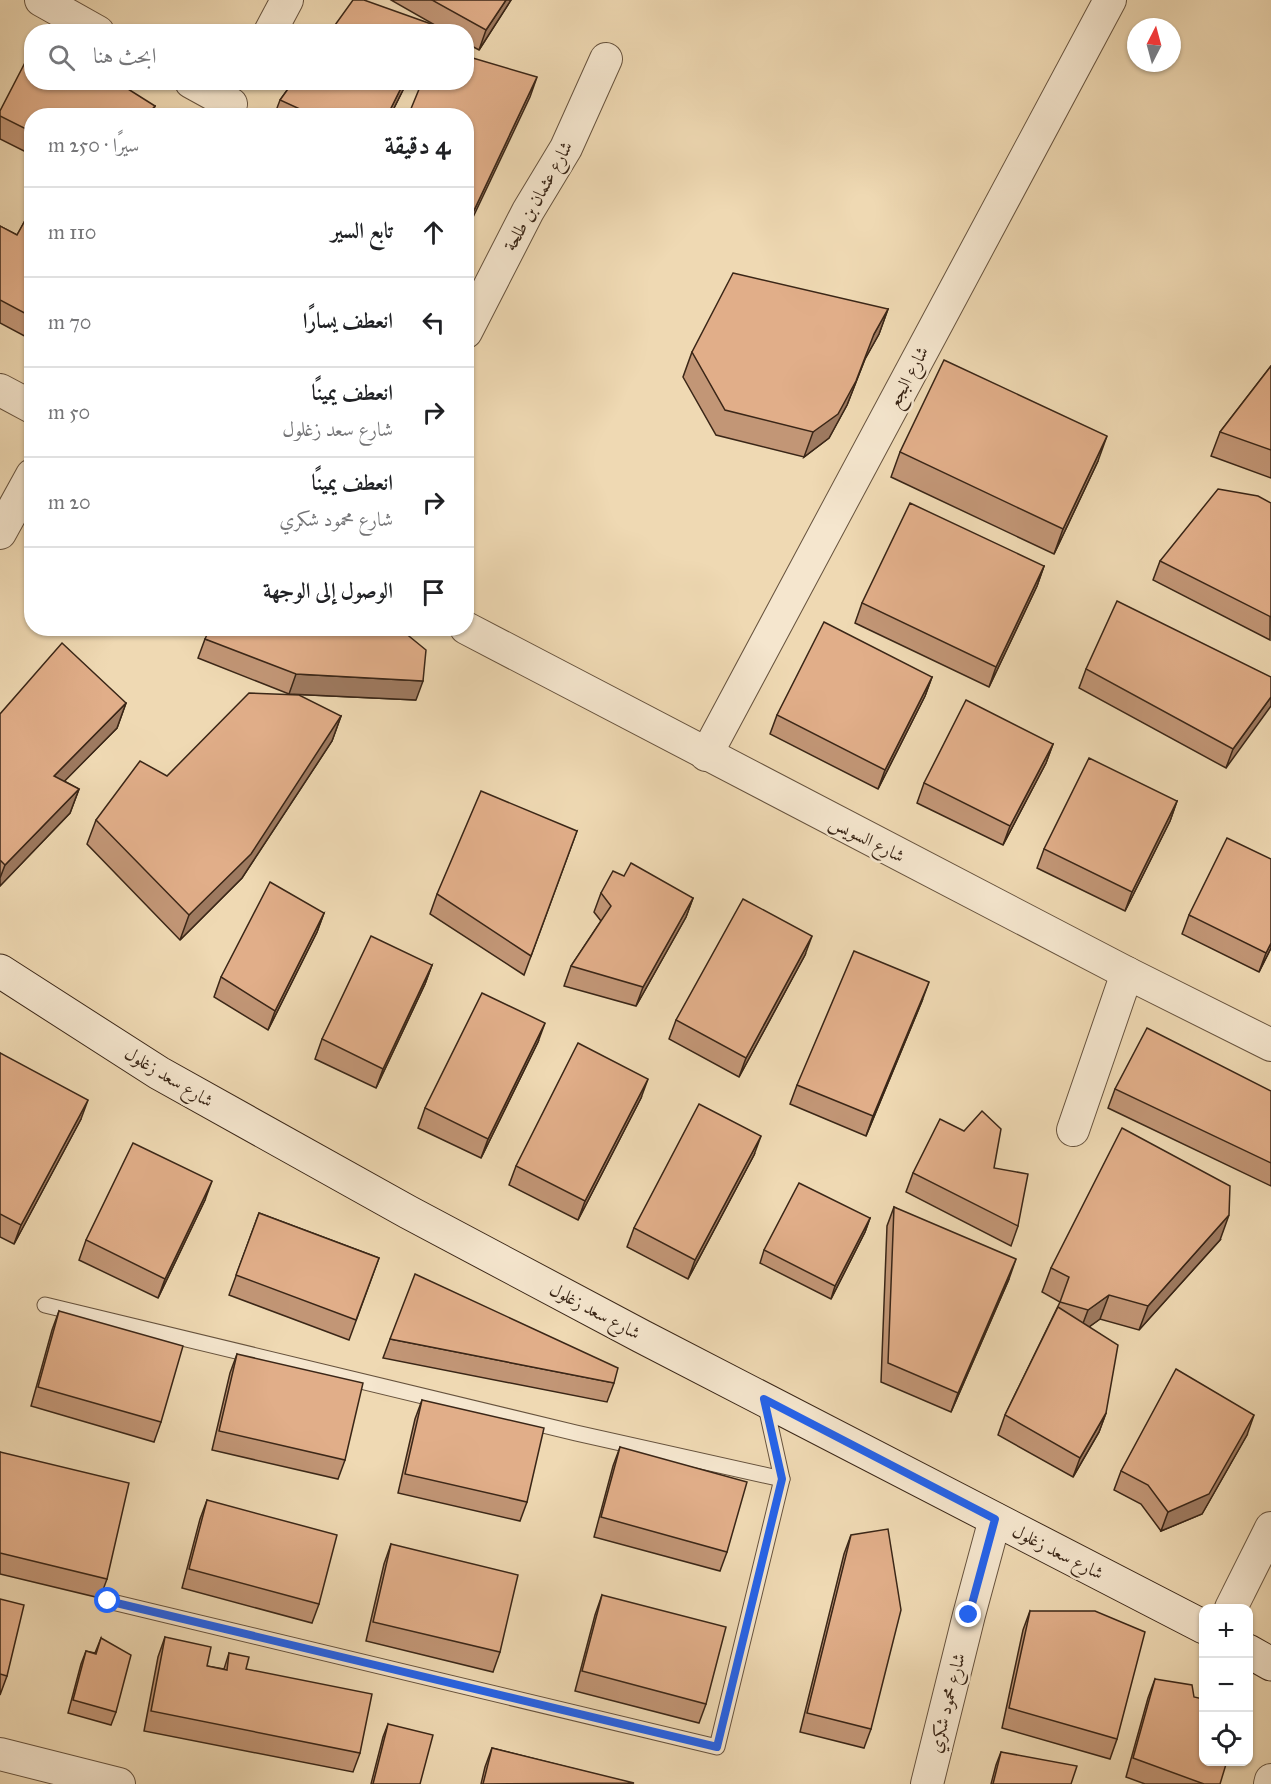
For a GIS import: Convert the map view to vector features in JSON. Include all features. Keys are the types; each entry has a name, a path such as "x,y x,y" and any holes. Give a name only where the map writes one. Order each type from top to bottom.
{"main road":[{"name":"شارع سعد زغلول","path":"0,970 169,1079 408,1212 1199,1625"},
{"path":"1253,1654 1271,1664"}],"street":[{"path":"41,0 84,24"},
{"path":"274,24 287,0"},
{"name":"شارع البجع","path":"706,755 1110,0"},
{"name":"شارع عثمان بن طلحة","path":"474,317 528,212 566,148 606,59"},
{"path":"209,90 233,101"},
{"path":"0,390 24,403"},
{"path":"0,533 24,490"},
{"name":"شارع السويس","path":"474,632 706,755 1271,1045"},
{"path":"1073,1130 1127,973"},
{"name":"شارع محمود شكري","path":"927,1784 995,1519"},
{"path":"1233,1604 1271,1528"},
{"path":"0,1754 119,1784"}],"lane":[{"path":"45,1305 576,1433 782,1479"},
{"path":"108,1601 717,1747 782,1479 764,1399"}],"building":[{"path":"353,0 364,0 431,24 336,24"},
{"path":"432,0 506,0 486,30"},
{"path":"474,58 537,77 474,210 474,108 411,108 419,90 474,90"},
{"path":"24,65 24,90 130,90 155,106 153,108 24,108 24,128 0,116 0,111"},
{"path":"287,90 400,90 391,108 298,108 280,100"},
{"path":"24,222 24,313 0,300 0,226 17,235"},
{"path":"733,273 888,309 874,334 856,381 838,414 813,432 725,410 692,352"},
{"path":"944,360 1107,436 1063,529 900,452"},
{"path":"1271,366 1271,450 1220,432"},
{"path":"1218,489 1258,496 1271,503 1271,617 1160,561"},
{"path":"910,503 1044,566 996,667 862,603"},
{"path":"1117,601 1271,677 1271,697 1233,749 1086,669"},
{"path":"824,622 932,677 885,770 777,715"},
{"path":"206,636 409,636 426,650 423,681 296,674 205,639"},
{"path":"62,643 126,703 54,776 79,789 5,865 0,860 0,714"},
{"path":"249,693 299,695 341,716 251,854 189,915 96,820 140,761 167,776"},
{"path":"966,700 1053,744 1010,826 924,783"},
{"path":"1089,758 1177,801 1132,892 1044,849"},
{"path":"481,791 577,831 531,956 437,894"},
{"path":"1227,838 1271,859 1271,943 1266,953 1189,915"},
{"path":"631,863 693,898 643,987 571,966 611,906 601,893 613,871 624,876"},
{"path":"270,882 324,913 275,1011 221,977"},
{"path":"743,899 812,936 746,1058 676,1020"},
{"path":"371,936 432,965 383,1069 322,1039"},
{"path":"854,951 929,982 873,1116 797,1085"},
{"path":"482,993 545,1023 488,1139 425,1108"},
{"path":"1147,1028 1271,1091 1271,1163 1115,1089"},
{"path":"578,1043 648,1079 585,1201 516,1166"},
{"path":"0,1053 88,1100 21,1225 0,1214"},
{"path":"699,1104 761,1136 695,1260 634,1228"},
{"path":"982,1111 1001,1129 994,1168 1028,1174 1018,1226 913,1173 940,1119 964,1131"},
{"path":"1122,1128 1230,1186 1229,1215 1148,1306 1109,1295 1088,1310 1060,1302 1069,1277 1051,1268"},
{"path":"133,1143 212,1181 165,1279 86,1240"},
{"path":"799,1183 870,1218 835,1286 764,1250"},
{"path":"894,1207 1016,1259 958,1393 888,1363"},
{"path":"259,1213 379,1258 356,1320 236,1275"},
{"path":"415,1274 618,1368 614,1383 390,1339"},
{"path":"1058,1307 1118,1345 1106,1413 1080,1458 1005,1415"},
{"path":"59,1311 183,1346 161,1422 38,1387"},
{"path":"237,1354 363,1383 345,1460 219,1431"},
{"path":"1176,1369 1254,1415 1209,1494 1168,1512 1148,1485 1121,1471"},
{"path":"422,1400 544,1428 527,1502 405,1474"},
{"path":"620,1447 747,1482 727,1552 601,1517"},
{"path":"0,1452 129,1483 107,1579 0,1553"},
{"path":"207,1500 337,1535 319,1604 189,1569"},
{"path":"888,1529 901,1610 871,1729 807,1713 851,1535"},
{"path":"391,1544 518,1575 500,1652 373,1622"},
{"path":"602,1595 726,1627 706,1704 582,1671"},
{"path":"0,1599 24,1605 7,1676 0,1674"},
{"path":"1030,1611 1095,1611 1145,1632 1117,1739 1009,1708"},
{"path":"165,1637 211,1647 207,1666 227,1670 229,1653 249,1657 246,1669 372,1694 360,1753 151,1711"},
{"path":"101,1638 131,1655 116,1712 73,1700 86,1651 96,1654"},
{"path":"1155,1679 1192,1685 1194,1697 1199,1698 1199,1766 1225,1766 1220,1784 1204,1784 1133,1758"},
{"path":"388,1724 433,1735 420,1784 373,1784"},
{"path":"492,1748 634,1783 483,1784"},
{"path":"1001,1752 1077,1766 1071,1784 993,1784"}],"route":[{"path":"108,1601 717,1747 782,1479 764,1399 995,1519 969,1615"}]}
